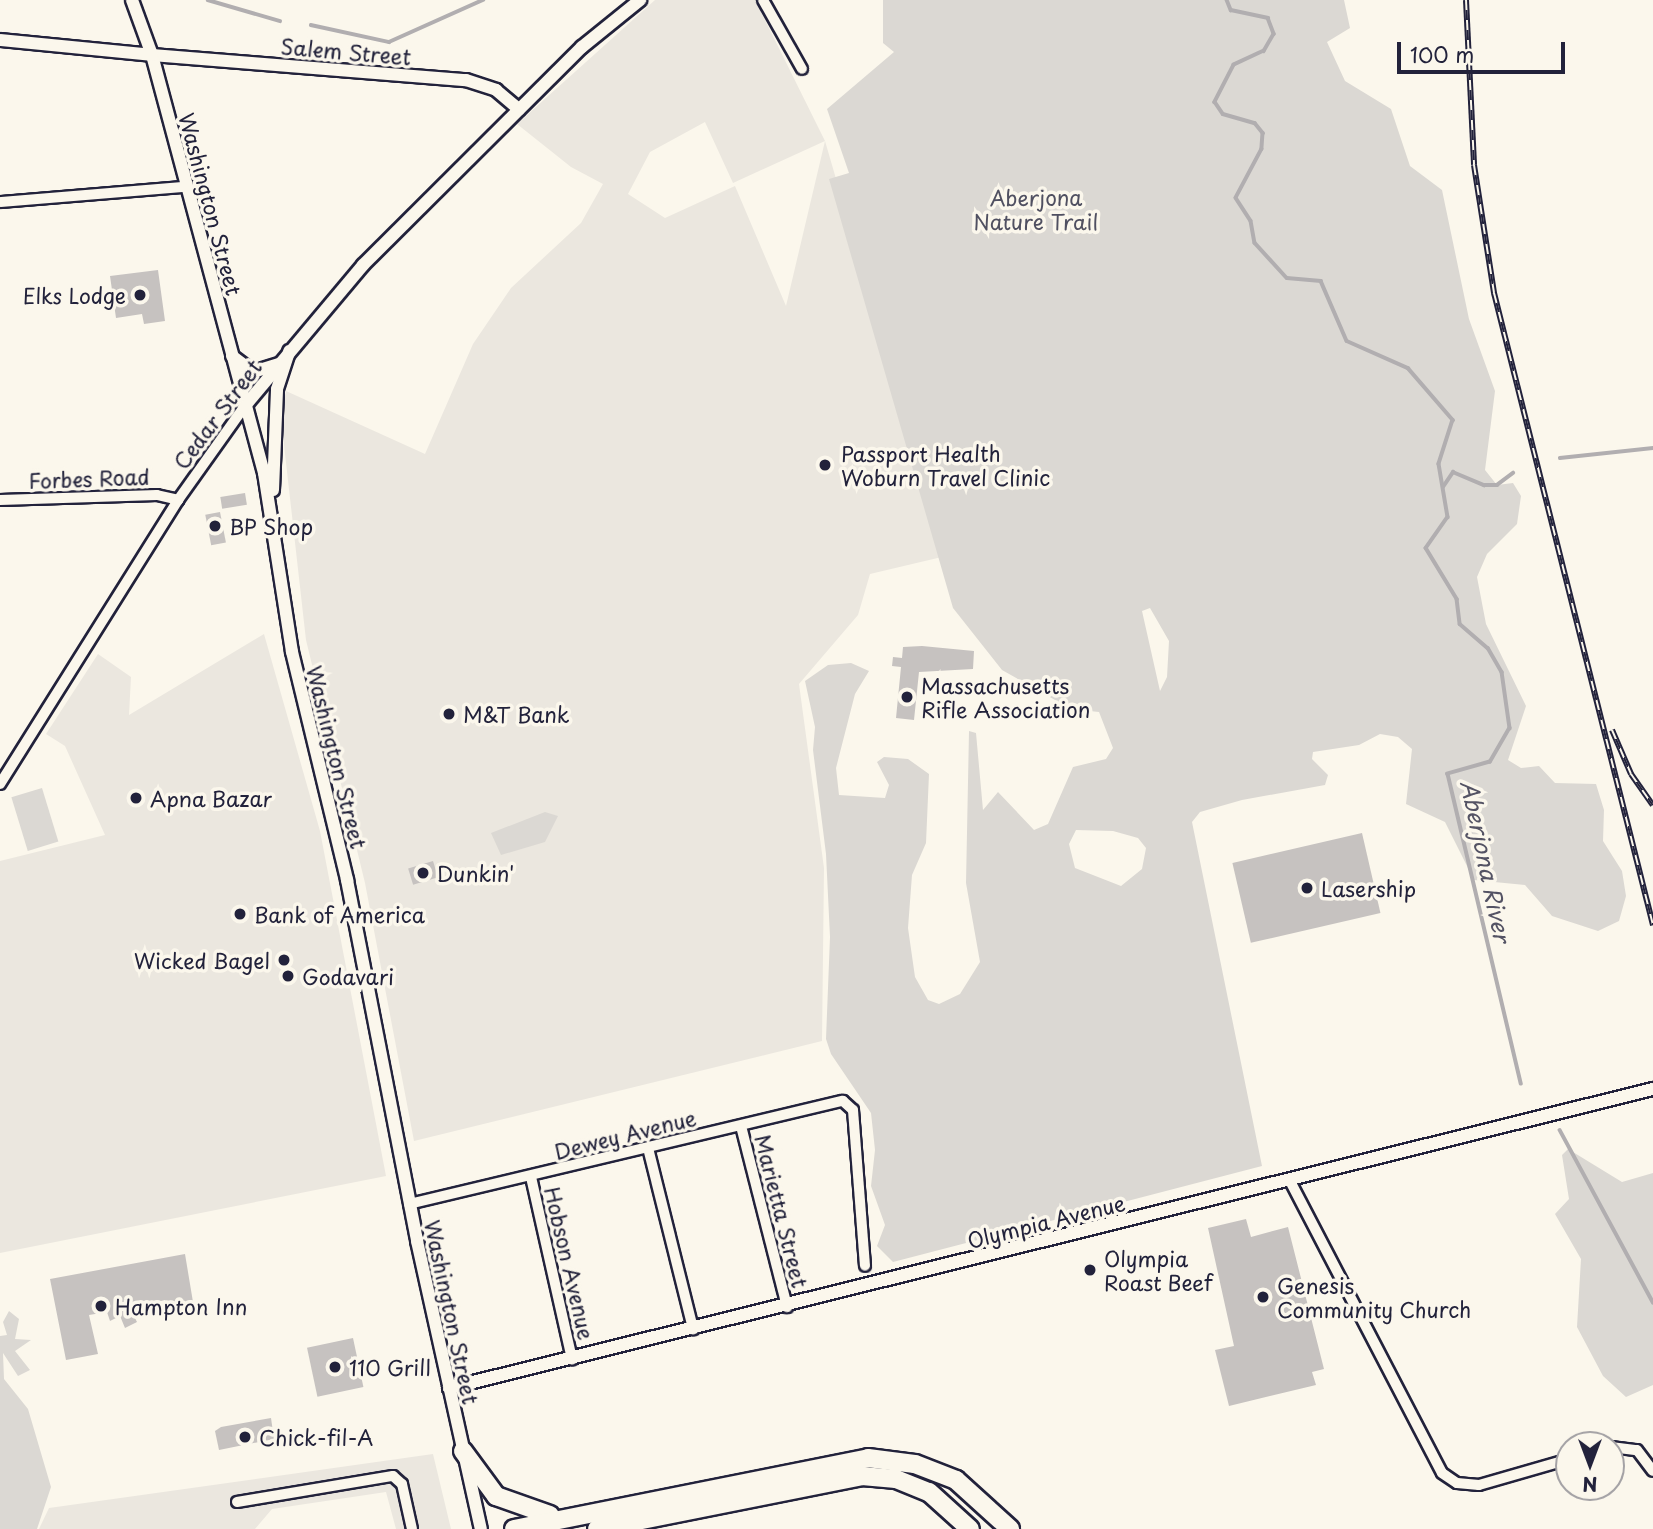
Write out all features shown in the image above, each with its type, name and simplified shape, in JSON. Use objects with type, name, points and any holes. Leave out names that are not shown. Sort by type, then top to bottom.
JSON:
[{"type":"highway","points":[[463,1451],[480,1480],[501,1500],[532,1512],[564,1515]]},
{"type":"highway","points":[[514,1529],[564,1515],[877,1458],[915,1464],[956,1480],[1010,1529]]},
{"type":"highway","points":[[597,1529],[872,1476],[929,1492],[970,1529]]},
{"type":"main road","name":"Washington Street","points":[[132,0],[152,55],[183,187],[232,355],[272,515],[292,652],[345,867],[409,1204],[481,1529]]},
{"type":"main road","points":[[519,109],[640,0]]},
{"type":"main road","name":"Salem Street","points":[[0,40],[466,80],[496,90],[519,109]]},
{"type":"main road","name":"Cedar Street","points":[[244,407],[355,274],[519,109]]},
{"type":"main road","points":[[272,515],[275,404],[289,351]]},
{"type":"main road","points":[[232,355],[256,373],[279,364]]},
{"type":"main road","name":"Olympia Avenue","points":[[449,1388],[786,1307],[1652,1090]]},
{"type":"street","points":[[763,0],[802,69]]},
{"type":"street","points":[[0,202],[183,187]]},
{"type":"street","name":"Cedar Street","points":[[0,784],[178,500],[244,407]]},
{"type":"street","name":"Forbes Road","points":[[0,500],[158,495],[178,500]]},
{"type":"street","name":"Dewey Avenue","points":[[409,1204],[848,1103],[865,1266]]},
{"type":"street","name":"Marietta Street","points":[[741,1126],[786,1307]]},
{"type":"street","points":[[648,1148],[693,1329]]},
{"type":"street","name":"Hobson Avenue","points":[[531,1177],[572,1359]]},
{"type":"street","points":[[1289,1179],[1445,1476],[1479,1485],[1555,1463]]},
{"type":"street","points":[[1625,1449],[1637,1450],[1653,1471]]},
{"type":"street","points":[[237,1502],[393,1476],[402,1485],[412,1529]]},
{"type":"shaded area","points":[[655,0],[755,0],[825,141],[946,556],[870,574],[858,615],[799,684],[824,868],[822,1041],[414,1141],[365,883],[306,640],[283,436],[284,400],[286,391],[425,454],[473,344],[511,288],[581,223],[603,184],[571,167],[517,124]],"holes":[[[705,122],[733,183],[825,141],[786,306],[735,186],[665,218],[628,194],[650,152]]]},
{"type":"shaded area","points":[[264,634],[320,831],[386,1176],[0,1253],[0,861],[105,835],[65,746],[46,734],[98,654],[131,677],[129,715]]},
{"type":"shaded area","points":[[433,1454],[451,1529],[396,1529],[386,1492],[272,1509],[255,1529],[39,1529],[49,1508]]},
{"type":"green space","name":"Aberjona Nature Trail","points":[[883,0],[1344,0],[1350,28],[1327,42],[1345,81],[1391,109],[1410,166],[1442,190],[1469,319],[1495,391],[1485,470],[1497,485],[1513,483],[1521,496],[1517,524],[1487,554],[1477,577],[1486,624],[1526,706],[1508,760],[1521,768],[1539,766],[1555,783],[1596,784],[1604,810],[1603,841],[1622,871],[1626,896],[1619,921],[1598,931],[1552,916],[1525,885],[1474,880],[1445,822],[1406,804],[1412,749],[1398,737],[1380,734],[1359,745],[1313,752],[1312,759],[1328,775],[1325,785],[1242,800],[1200,812],[1192,822],[1262,1166],[893,1262],[877,1246],[885,1225],[871,1186],[875,1150],[871,1113],[831,1054],[826,1039],[830,937],[826,854],[813,750],[815,727],[805,681],[828,665],[851,663],[869,671],[855,694],[836,768],[839,795],[885,798],[889,785],[877,762],[884,757],[908,759],[929,774],[926,843],[912,875],[908,928],[915,977],[928,1000],[939,1004],[960,994],[980,962],[966,883],[969,731],[976,733],[983,810],[998,792],[1034,830],[1048,824],[1073,767],[1106,759],[1113,748],[1099,712],[1071,709],[1002,670],[953,608],[829,179],[849,173],[827,109],[894,52],[883,43]],"holes":[[[1150,608],[1169,641],[1167,677],[1160,691],[1142,611]],[[1076,830],[1113,831],[1138,838],[1146,848],[1142,869],[1121,886],[1075,868],[1069,844]]]},
{"type":"green space","points":[[42,788],[58,842],[28,851],[11,797]]},
{"type":"green space","points":[[545,812],[558,816],[545,842],[501,855],[491,833]]},
{"type":"green space","points":[[1568,1149],[1622,1182],[1653,1173],[1653,1385],[1626,1397],[1603,1376],[1577,1327],[1581,1259],[1555,1214],[1569,1199],[1562,1155]]},
{"type":"green space","points":[[9,1311],[19,1319],[15,1339],[31,1340],[15,1351],[30,1370],[18,1376],[3,1353],[4,1379],[28,1409],[51,1487],[37,1529],[0,1529],[0,1336],[7,1335],[3,1322]]},
{"type":"building","name":"Elks Lodge","points":[[158,270],[165,321],[144,324],[142,314],[116,318],[110,276]]},
{"type":"building","points":[[245,493],[247,505],[222,509],[220,497]]},
{"type":"building","name":"BP Shop","points":[[220,512],[226,542],[211,545],[205,515]]},
{"type":"building","name":"Massachusetts Rifle Association","points":[[903,647],[974,651],[973,669],[919,672],[914,720],[896,718],[901,667],[892,666],[893,657],[902,658]]},
{"type":"building","name":"Lasership","points":[[1362,833],[1380,913],[1251,943],[1232,863]]},
{"type":"building","name":"Dunkin'","points":[[433,861],[438,877],[413,885],[408,869]]},
{"type":"building","name":"Genesis Community Church","points":[[1246,1219],[1251,1237],[1288,1227],[1324,1369],[1312,1372],[1316,1385],[1229,1406],[1215,1350],[1234,1346],[1208,1228]]},
{"type":"building","name":"Hampton Inn","points":[[185,1254],[194,1308],[168,1315],[165,1300],[153,1303],[132,1312],[137,1322],[125,1328],[120,1316],[110,1321],[107,1312],[89,1315],[98,1354],[66,1360],[50,1279]]},
{"type":"building","name":"110 Grill","points":[[353,1338],[363,1387],[317,1397],[307,1348]]},
{"type":"building","name":"Chick-fil-A","points":[[271,1418],[274,1439],[219,1450],[215,1431],[221,1427]]},
{"type":"waterway","points":[[208,0],[280,21]]},
{"type":"waterway","points":[[311,25],[389,42],[483,0]]},
{"type":"waterway","name":"Aberjona River","points":[[1227,0],[1231,10],[1268,18],[1274,34],[1264,51],[1234,65],[1215,102],[1223,114],[1255,123],[1263,133],[1262,149],[1236,198],[1251,221],[1255,243],[1287,278],[1321,281],[1347,341],[1408,368],[1453,420],[1439,464],[1448,517],[1426,548],[1457,599],[1460,624],[1488,648],[1502,672],[1510,728],[1490,762],[1448,774],[1521,1083]]},
{"type":"waterway","points":[[1560,458],[1653,448]]},
{"type":"waterway","points":[[1443,487],[1453,472],[1484,485],[1497,485],[1513,473]]},
{"type":"waterway","name":"Aberjona River","points":[[1560,1130],[1653,1302]]},
{"type":"railway","points":[[1466,0],[1474,165],[1494,293],[1653,925]]},
{"type":"railway","points":[[1612,730],[1631,774],[1653,805]]},
{"type":"place","name":"Elks Lodge","points":[[140,295]]},
{"type":"place","name":"Passport Health Woburn Travel Clinic","points":[[825,465]]},
{"type":"place","name":"BP Shop","points":[[215,526]]},
{"type":"place","name":"Massachusetts Rifle Association","points":[[907,697]]},
{"type":"place","name":"M&T Bank","points":[[449,714]]},
{"type":"place","name":"Apna Bazar","points":[[136,798]]},
{"type":"place","name":"Dunkin'","points":[[423,873]]},
{"type":"place","name":"Lasership","points":[[1307,888]]},
{"type":"place","name":"Bank of America","points":[[240,914]]},
{"type":"place","name":"Wicked Bagel","points":[[284,960]]},
{"type":"place","name":"Godavari","points":[[288,976]]},
{"type":"place","name":"Olympia Roast Beef","points":[[1090,1270]]},
{"type":"place","name":"Genesis Community Church","points":[[1263,1297]]},
{"type":"place","name":"Hampton Inn","points":[[101,1306]]},
{"type":"place","name":"110 Grill","points":[[335,1367]]},
{"type":"place","name":"Chick-fil-A","points":[[245,1437]]}]
